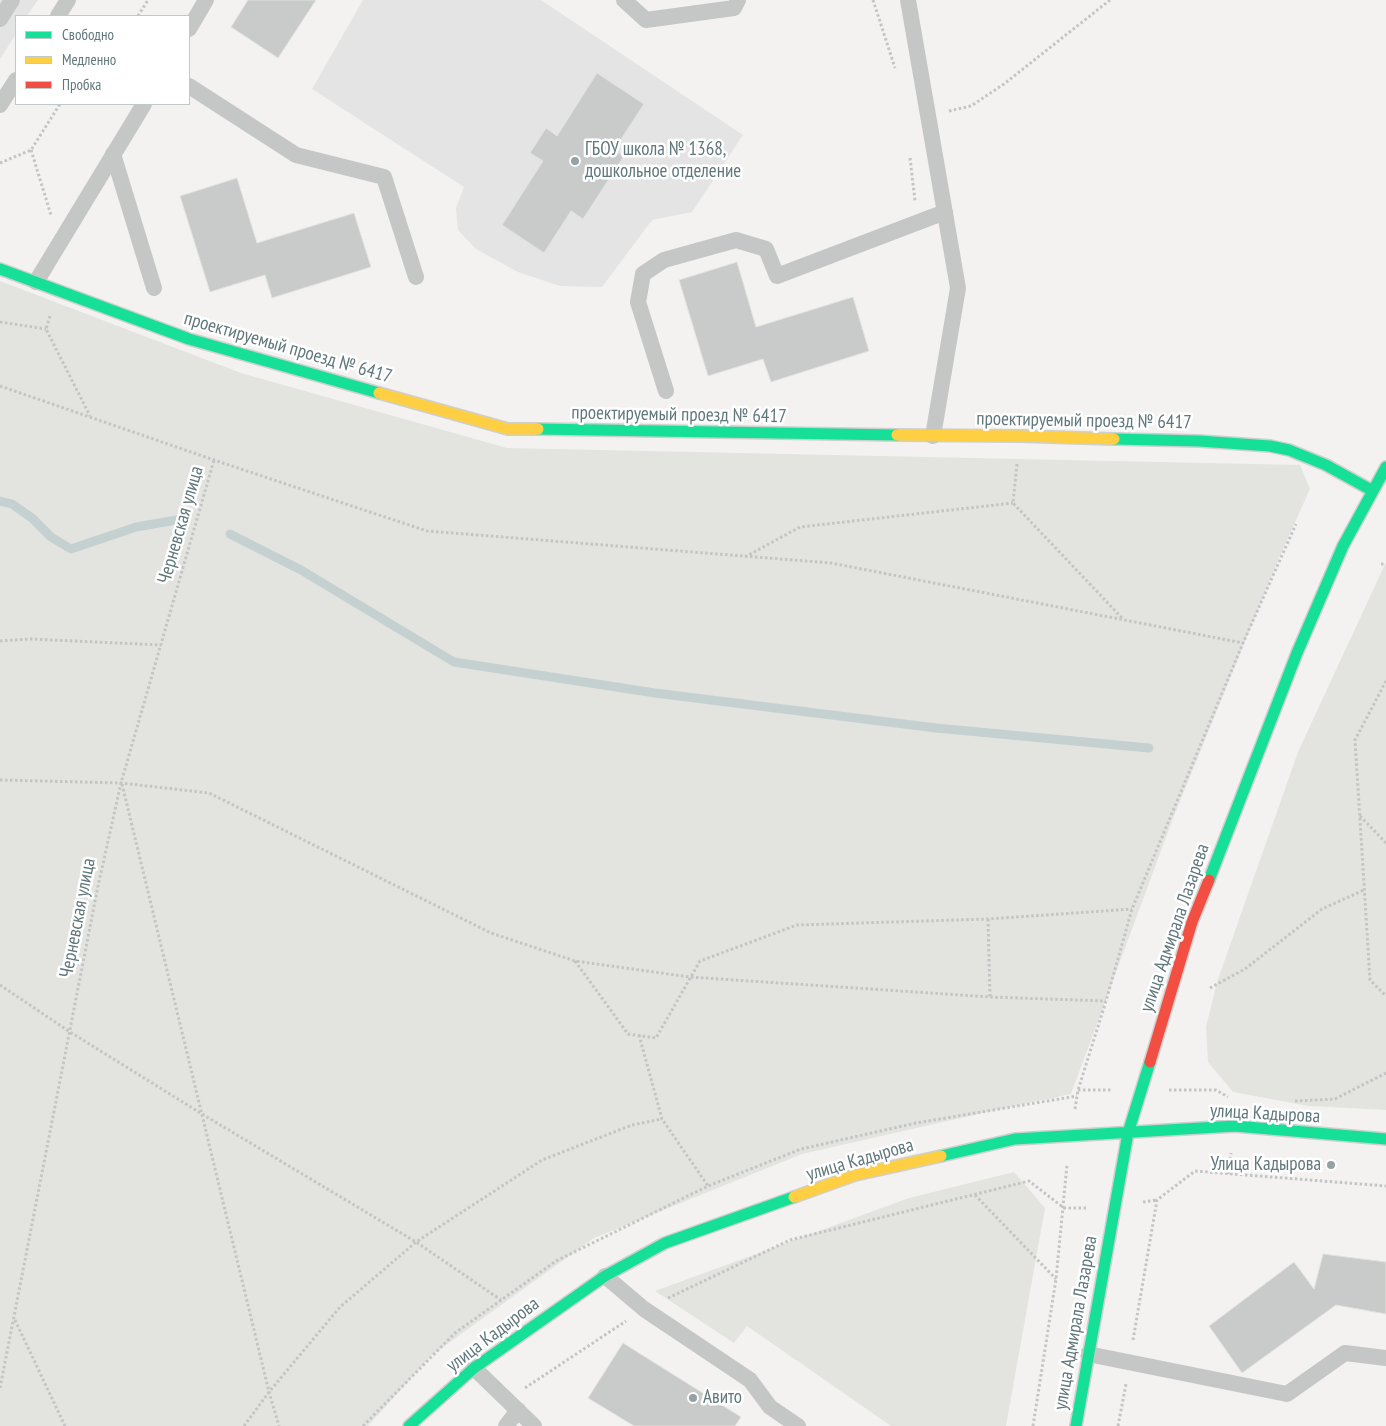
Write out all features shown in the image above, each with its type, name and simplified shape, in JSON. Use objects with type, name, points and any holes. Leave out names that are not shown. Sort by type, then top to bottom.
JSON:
[{"type":"street","name":"проектируемый проезд № 6417","points":[[0,269],[189,339],[508,429],[1020,436],[1199,441],[1270,446],[1308,457],[1373,491]]},
{"type":"street","name":"улица Адмирала Лазарева","points":[[1076,1426],[1128,1133],[1196,910],[1297,653],[1343,546],[1386,467]]},
{"type":"street","name":"улица Кадырова","points":[[408,1426],[474,1368],[604,1276],[665,1243],[855,1175],[1014,1139],[1235,1126],[1386,1139]]},
{"type":"lane","points":[[0,19],[12,0]]},
{"type":"lane","points":[[59,15],[68,0]]},
{"type":"lane","points":[[190,27],[206,0]]},
{"type":"lane","points":[[624,0],[646,20],[734,8],[738,0]]},
{"type":"lane","points":[[908,0],[958,288],[933,436]]},
{"type":"lane","points":[[0,105],[15,82]]},
{"type":"lane","points":[[190,87],[296,155],[384,178],[416,276]]},
{"type":"lane","points":[[36,282],[143,105]]},
{"type":"lane","points":[[114,154],[154,288]]},
{"type":"lane","points":[[666,390],[638,302],[643,274],[664,260],[736,240],[766,249],[777,276],[945,212]]},
{"type":"lane","points":[[604,1276],[644,1309],[750,1380],[770,1407],[798,1426]]},
{"type":"lane","points":[[1088,1354],[1287,1394],[1345,1353],[1386,1358]]},
{"type":"lane","points":[[474,1368],[534,1426]]},
{"type":"lane","points":[[506,1426],[513,1405]]},
{"type":"path","points":[[139,15],[148,0]]},
{"type":"path","points":[[873,0],[896,72]]},
{"type":"path","points":[[928,116],[971,106],[1004,84],[1110,0]]},
{"type":"path","points":[[0,162],[31,150],[59,105]]},
{"type":"path","points":[[31,150],[60,242]]},
{"type":"path","points":[[910,156],[917,223]]},
{"type":"path","points":[[59,291],[46,329],[90,417]]},
{"type":"path","points":[[0,322],[46,329]]},
{"type":"path","points":[[0,386],[428,531],[831,563],[1244,643]]},
{"type":"path","points":[[1020,436],[1013,503],[1125,620]]},
{"type":"path","name":"Черневская улица","points":[[0,1388],[98,886],[121,783],[214,460]]},
{"type":"path","points":[[745,556],[800,527],[1013,503]]},
{"type":"path","points":[[1033,1426],[1056,1279],[1070,1136],[1078,1090],[1132,910],[1296,524]]},
{"type":"path","points":[[1381,564],[1386,564]]},
{"type":"path","points":[[0,640],[161,645]]},
{"type":"path","points":[[1386,681],[1355,740],[1370,980],[1386,996]]},
{"type":"path","points":[[0,780],[121,783],[209,793],[491,933],[575,961],[690,977],[990,997],[1106,1001]]},
{"type":"path","points":[[121,783],[279,1426]]},
{"type":"path","points":[[1360,815],[1386,843]]},
{"type":"path","points":[[1210,988],[1244,969],[1322,909],[1364,890]]},
{"type":"path","points":[[575,961],[628,1034],[656,1038],[700,961],[797,925],[988,920],[1132,910]]},
{"type":"path","points":[[988,920],[990,997]]},
{"type":"path","points":[[0,985],[70,1032],[202,1114],[416,1242],[501,1300]]},
{"type":"path","points":[[639,1035],[662,1119],[708,1186]]},
{"type":"path","points":[[1288,1101],[1335,1099],[1386,1073]]},
{"type":"path","points":[[244,1426],[340,1307],[416,1242],[542,1160],[632,1125],[662,1119]]},
{"type":"path","points":[[513,1405],[644,1309],[790,1240],[1029,1181],[1064,1208],[1114,1208],[1157,1200],[1195,1171],[1386,1186]]},
{"type":"path","points":[[975,1194],[1056,1279]]},
{"type":"path","points":[[1118,1426],[1157,1200]]},
{"type":"path","points":[[14,1319],[65,1426]]},
{"type":"shaded area","points":[[0,0],[38,0],[28,15],[15,15],[15,36],[0,59]]},
{"type":"shaded area","name":"ГБОУ школа № 1368, дошкольное отделение","points":[[363,0],[541,0],[743,135],[692,212],[652,220],[602,287],[560,286],[518,272],[476,249],[458,230],[456,208],[464,187],[312,89]]},
{"type":"shaded area","points":[[0,281],[241,373],[507,448],[1300,465],[1310,489],[1279,558],[1172,821],[1071,1094],[802,1154],[594,1238],[432,1355],[368,1426],[0,1426]]},
{"type":"shaded area","points":[[1386,562],[1386,1110],[1309,1106],[1233,1092],[1208,1062],[1206,1027],[1217,982],[1298,752]]},
{"type":"shaded area","points":[[1014,1172],[1045,1208],[1006,1426],[891,1426],[747,1326],[734,1343],[655,1291],[909,1198]]},
{"type":"building","points":[[248,0],[316,0],[278,58],[231,27]]},
{"type":"building","points":[[597,73],[644,104],[614,150],[624,156],[583,219],[571,211],[544,253],[502,225],[543,161],[530,153],[546,128],[557,136]]},
{"type":"building","points":[[237,178],[257,243],[354,213],[371,267],[272,298],[265,275],[210,292],[180,196]]},
{"type":"building","points":[[737,262],[756,327],[853,297],[869,351],[771,382],[763,359],[708,376],[679,280]]},
{"type":"building","points":[[1323,1254],[1386,1262],[1386,1314],[1336,1305],[1242,1373],[1209,1326],[1294,1262],[1314,1289]]},
{"type":"building","points":[[623,1343],[741,1417],[735,1426],[634,1426],[588,1398]]},
{"type":"waterway","points":[[0,501],[12,504],[32,518],[51,537],[71,549],[136,527],[182,519]]},
{"type":"waterway","points":[[230,534],[301,570],[454,662],[655,693],[936,728],[1149,748]]},
{"type":"traffic: fast","points":[[0,269],[189,339],[379,393]]},
{"type":"traffic: fast","points":[[538,429],[897,435]]},
{"type":"traffic: fast","points":[[1114,439],[1199,441],[1270,446],[1289,450],[1326,465],[1373,491]]},
{"type":"traffic: fast","points":[[1209,880],[1297,653],[1343,546],[1386,467]]},
{"type":"traffic: fast","points":[[1076,1426],[1128,1133],[1150,1062]]},
{"type":"traffic: fast","points":[[941,1156],[1015,1139],[1235,1126],[1386,1139]]},
{"type":"traffic: fast","points":[[409,1426],[474,1368],[605,1276],[665,1243],[794,1197]]},
{"type":"traffic: slow","points":[[379,393],[508,429],[538,429]]},
{"type":"traffic: slow","points":[[897,435],[1114,439]]},
{"type":"traffic: slow","points":[[794,1197],[855,1175],[941,1156]]},
{"type":"traffic: jam","points":[[1150,1062],[1192,922],[1209,880]]},
{"type":"place","name":"ГБОУ школа № 1368, дошкольное отделение","points":[[575,161]]},
{"type":"place","name":"Улица Кадырова","points":[[1331,1165]]},
{"type":"place","name":"Авито","points":[[693,1398]]}]
